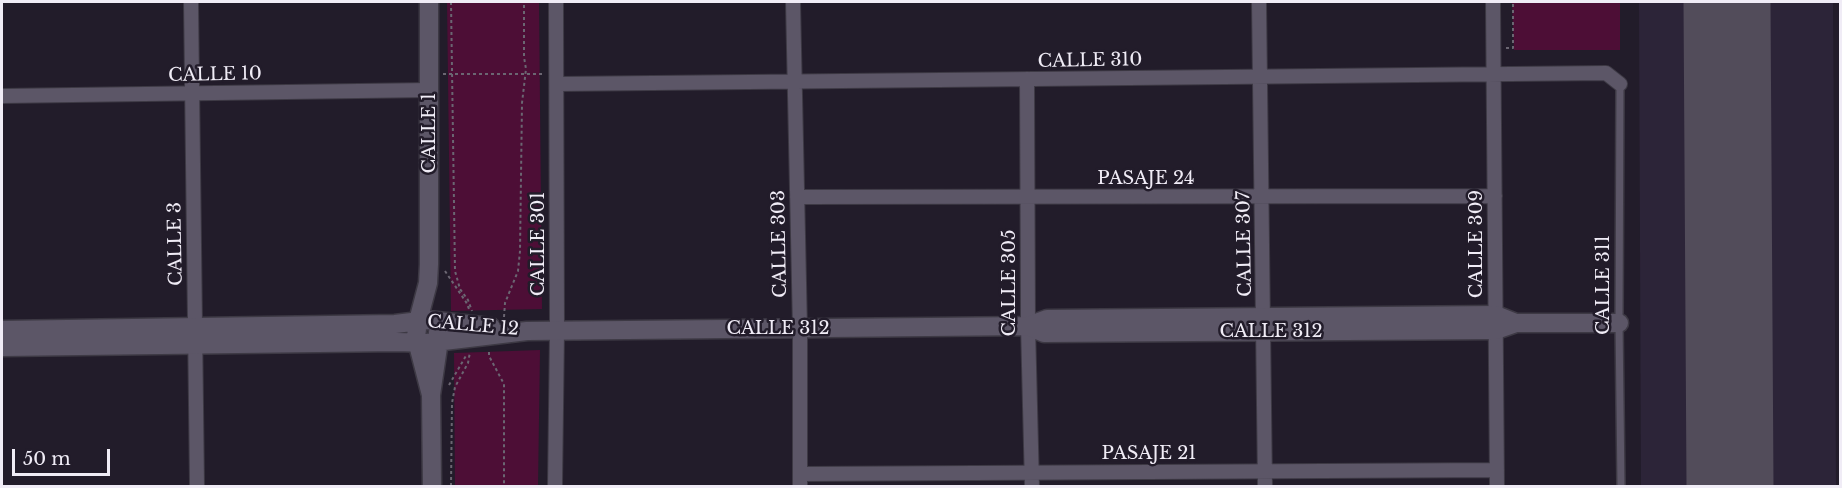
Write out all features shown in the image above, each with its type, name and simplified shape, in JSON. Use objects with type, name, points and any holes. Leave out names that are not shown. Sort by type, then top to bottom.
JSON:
[{"type":"street","name":"CALLE 3","points":[[191,2],[197,486]]},
{"type":"street","name":"CALLE 1","points":[[429,2],[439,393],[432,486]]},
{"type":"street","name":"CALLE 301","points":[[555,2],[557,79],[555,486]]},
{"type":"street","name":"CALLE 303","points":[[793,2],[800,329],[800,480]]},
{"type":"street","name":"CALLE 307","points":[[1259,2],[1265,486]]},
{"type":"street","name":"CALLE 309","points":[[1493,2],[1497,486]]},
{"type":"street","name":"CALLE 310","points":[[557,79],[1027,80],[1606,73],[1620,84]]},
{"type":"street","name":"CALLE 305","points":[[1027,80],[1028,326],[1032,480]]},
{"type":"street","name":"CALLE 10","points":[[2,96],[192,93],[430,82]]},
{"type":"street","name":"PASAJE 24","points":[[797,197],[1495,196]]},
{"type":"street","name":"CALLE 1","points":[[436,265],[428,283],[416,337],[439,393]]},
{"type":"street","name":"CALLE 312","points":[[527,331],[1028,326],[1047,319],[1264,324],[1619,323]]},
{"type":"street","name":"CALLE 12","points":[[2,347],[418,321],[436,321],[470,331],[527,331]]},
{"type":"street","name":"CALLE 12","points":[[2,330],[417,343],[438,342],[470,331]]},
{"type":"street","name":"PASAJE 21","points":[[800,480],[1032,480],[1265,472],[1497,471]]},
{"type":"lane","name":"CALLE 311","points":[[1620,84],[1621,486]]},
{"type":"path","points":[[451,2],[455,271],[460,289],[472,308],[468,363],[455,387],[452,403],[452,486]]},
{"type":"path","points":[[504,486],[504,384],[489,356],[489,348],[498,331],[505,303],[518,271],[523,145],[522,103],[525,74],[524,2]]},
{"type":"path","points":[[1494,48],[1513,48],[1513,2]]},
{"type":"path","points":[[430,82],[452,74],[525,74],[557,79]]},
{"type":"path","points":[[436,265],[468,306],[470,331],[467,355],[439,393]]},
{"type":"shaded area","points":[[447,2],[539,2],[542,309],[451,311]]},
{"type":"shaded area","points":[[1512,2],[1620,2],[1620,50],[1514,50]]},
{"type":"shaded area","points":[[1639,2],[1833,2],[1836,486],[1641,486]]},
{"type":"shaded area","points":[[540,350],[538,486],[455,486],[454,353]]},
{"type":"runway","points":[[1727,2],[1730,486]]}]
